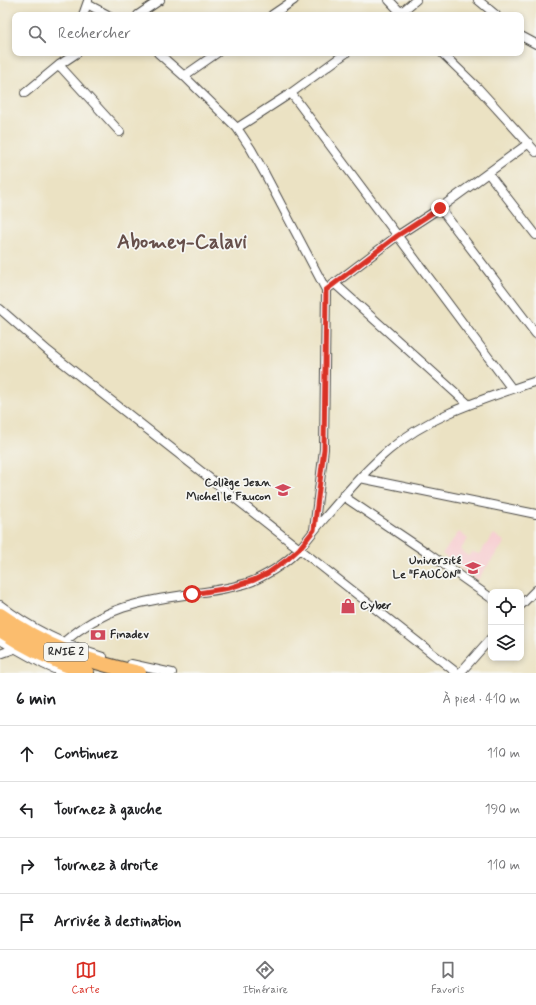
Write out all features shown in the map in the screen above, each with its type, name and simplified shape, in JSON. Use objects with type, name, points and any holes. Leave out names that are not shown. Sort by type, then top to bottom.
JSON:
[{"type":"highway","name":"RNIE 2","points":[[0,615],[19,628],[56,648],[89,661],[139,673]]},
{"type":"highway","name":"RNIE 2","points":[[0,630],[38,653],[87,673]]},
{"type":"street","points":[[142,12],[160,0]]},
{"type":"street","points":[[276,12],[294,0]]},
{"type":"street","points":[[389,0],[399,12]]},
{"type":"street","points":[[403,12],[416,0]]},
{"type":"street","points":[[478,0],[492,12]]},
{"type":"street","points":[[84,12],[88,2],[103,12]]},
{"type":"street","points":[[524,38],[536,44]]},
{"type":"street","points":[[25,93],[69,56]]},
{"type":"street","points":[[161,56],[237,128],[265,174],[326,290],[324,449],[314,530]]},
{"type":"street","points":[[184,76],[213,56]]},
{"type":"street","points":[[237,128],[291,93],[342,56]]},
{"type":"street","points":[[445,56],[478,88],[536,152]]},
{"type":"street","points":[[59,65],[120,132]]},
{"type":"street","points":[[291,93],[512,389]]},
{"type":"street","points":[[326,290],[397,236],[440,208],[528,143]]},
{"type":"street","points":[[488,173],[536,235]]},
{"type":"street","points":[[440,208],[536,334]]},
{"type":"street","points":[[334,283],[468,404]]},
{"type":"street","points":[[2,315],[459,673],[488,641]]},
{"type":"street","points":[[64,642],[84,626],[104,614],[118,608],[148,600],[229,588],[254,580],[279,566],[299,549],[360,478],[388,450],[409,434],[468,404],[536,381]]},
{"type":"street","points":[[360,478],[536,514]]},
{"type":"street","points":[[343,496],[488,596]]},
{"type":"street","points":[[524,602],[536,590]]},
{"type":"street","points":[[0,605],[26,622],[64,642],[100,656],[172,673]]},
{"type":"street","points":[[0,640],[14,649],[63,673]]},
{"type":"street","points":[[0,654],[14,649]]},
{"type":"shaded area","name":"Université Le \"FAUCON\"","points":[[459,532],[468,539],[460,550],[468,556],[473,552],[479,554],[494,534],[505,542],[477,580],[442,554]]},
{"type":"place","name":"Collège Jean Michel le Faucon","points":[[283,490]]},
{"type":"place","name":"Université Le \"FAUCON\"","points":[[473,568]]},
{"type":"place","name":"Cyber","points":[[348,606]]},
{"type":"place","name":"Finadev","points":[[98,635]]},
{"type":"district","name":"Abomey-Calavi","points":[[182,242]]},
{"type":"route","points":[[192,594],[242,585],[268,573],[299,549],[314,530],[324,449],[326,290],[397,236],[440,208]]}]
